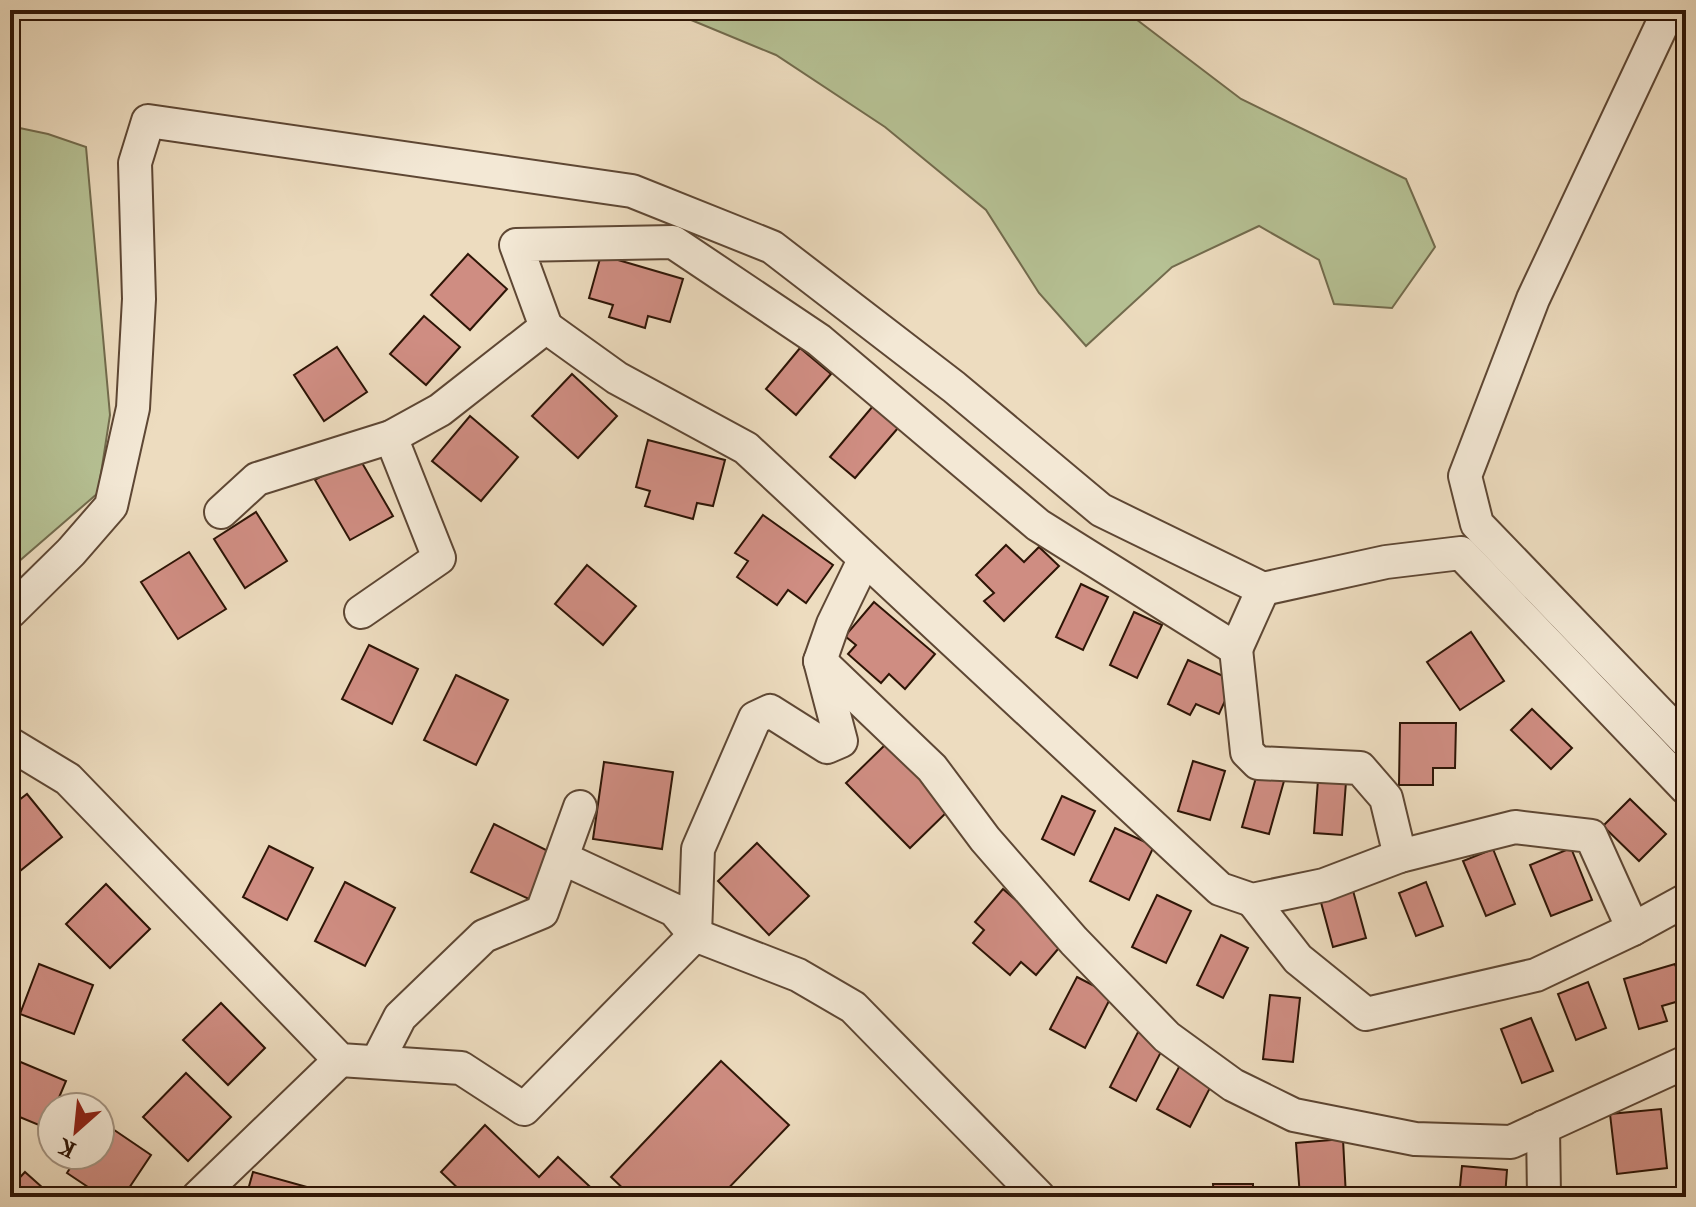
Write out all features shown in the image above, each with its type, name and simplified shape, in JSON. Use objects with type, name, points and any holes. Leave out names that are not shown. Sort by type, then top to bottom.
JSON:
[{"type":"street","points":[[1669,10],[1533,299],[1465,476],[1477,524],[1686,741]]},
{"type":"street","points":[[10,612],[71,552],[111,506],[133,408],[139,299],[135,163],[148,121],[632,191],[772,247],[954,387],[1101,510],[1263,589],[1386,562],[1461,553],[1686,788]]},
{"type":"street","points":[[1236,649],[1038,525],[819,340],[673,242],[516,245],[546,327],[617,378],[746,448],[1220,889],[1252,900],[1324,885],[1400,856],[1515,827],[1591,836],[1633,929]]},
{"type":"street","points":[[221,512],[257,479],[391,437],[440,410],[546,327]]},
{"type":"street","points":[[361,612],[439,558],[391,437]]},
{"type":"street","points":[[10,744],[68,779],[340,1060],[461,1068],[524,1109],[695,935],[698,849],[755,718],[770,711],[827,747],[841,741],[820,661],[833,624],[864,560]]},
{"type":"street","points":[[1263,589],[1236,649],[1247,752],[1258,763],[1360,768],[1386,798],[1400,856]]},
{"type":"street","points":[[820,661],[932,768],[985,839],[1167,1037],[1233,1085],[1294,1115],[1415,1139],[1511,1142],[1686,1062]]},
{"type":"street","points":[[377,1062],[400,1017],[484,936],[542,912],[580,807]]},
{"type":"street","points":[[562,858],[674,910],[695,935],[798,975],[853,1007],[1039,1197]]},
{"type":"street","points":[[1252,900],[1298,959],[1366,1014],[1536,975],[1686,900]]},
{"type":"street","points":[[198,1197],[340,1060]]},
{"type":"street","points":[[1543,1127],[1544,1197]]},
{"type":"green space","points":[[667,10],[1124,10],[1241,99],[1406,179],[1435,247],[1392,308],[1334,304],[1319,260],[1259,226],[1172,267],[1086,346],[1039,293],[986,210],[885,127],[776,55]]},
{"type":"green space","points":[[10,126],[48,134],[86,147],[110,415],[98,493],[10,569]]},
{"type":"building","points":[[468,254],[507,289],[470,330],[431,295]]},
{"type":"building","points":[[601,255],[683,279],[670,322],[648,316],[645,328],[609,317],[613,305],[589,298]]},
{"type":"building","points":[[424,316],[460,347],[426,385],[390,354]]},
{"type":"building","points":[[337,347],[367,392],[324,421],[294,375]]},
{"type":"building","points":[[800,348],[831,374],[796,415],[766,389]]},
{"type":"building","points":[[572,374],[617,416],[578,458],[532,416]]},
{"type":"building","points":[[873,406],[898,428],[855,478],[830,457]]},
{"type":"building","points":[[470,416],[518,457],[481,501],[432,461]]},
{"type":"building","points":[[648,440],[725,460],[713,506],[697,503],[693,519],[645,506],[650,491],[636,487]]},
{"type":"building","points":[[358,456],[393,516],[350,540],[315,480]]},
{"type":"building","points":[[256,512],[287,561],[245,588],[214,539]]},
{"type":"building","points":[[763,515],[833,565],[806,603],[788,590],[777,605],[737,577],[748,561],[735,553]]},
{"type":"building","points":[[1006,545],[1024,562],[1039,547],[1059,566],[1004,621],[984,601],[994,593],[976,575]]},
{"type":"building","points":[[189,552],[226,609],[178,639],[141,582]]},
{"type":"building","points":[[587,565],[636,606],[603,645],[555,604]]},
{"type":"building","points":[[1081,584],[1108,597],[1083,650],[1056,637]]},
{"type":"building","points":[[874,602],[935,654],[905,689],[889,674],[881,683],[848,654],[856,645],[845,636]]},
{"type":"building","points":[[1134,612],[1162,625],[1137,678],[1110,665]]},
{"type":"building","points":[[1471,632],[1504,681],[1460,710],[1427,662]]},
{"type":"building","points":[[369,645],[418,669],[392,724],[342,699]]},
{"type":"building","points":[[1188,660],[1234,681],[1219,714],[1196,704],[1190,715],[1168,704]]},
{"type":"building","points":[[456,675],[508,700],[476,765],[424,740]]},
{"type":"building","points":[[1532,709],[1572,748],[1551,769],[1511,730]]},
{"type":"building","points":[[1400,723],[1456,723],[1455,768],[1433,768],[1433,785],[1399,785]]},
{"type":"building","points":[[887,743],[951,808],[910,848],[846,783]]},
{"type":"building","points":[[1193,761],[1225,771],[1210,820],[1178,811]]},
{"type":"building","points":[[604,762],[673,772],[662,849],[593,839]]},
{"type":"building","points":[[1257,774],[1284,781],[1269,834],[1242,827]]},
{"type":"building","points":[[1318,780],[1346,782],[1342,835],[1314,833]]},
{"type":"building","points":[[27,794],[62,837],[15,875],[10,869],[10,807]]},
{"type":"building","points":[[1062,796],[1095,811],[1074,855],[1042,839]]},
{"type":"building","points":[[1630,799],[1666,834],[1639,861],[1603,826]]},
{"type":"building","points":[[494,824],[554,854],[531,900],[471,872]]},
{"type":"building","points":[[1115,828],[1154,846],[1129,900],[1090,881]]},
{"type":"building","points":[[757,843],[809,896],[769,935],[718,881]]},
{"type":"building","points":[[269,846],[313,868],[287,920],[243,897]]},
{"type":"building","points":[[1571,848],[1592,900],[1551,916],[1530,865]]},
{"type":"building","points":[[1493,849],[1515,904],[1486,916],[1463,861]]},
{"type":"building","points":[[345,882],[395,908],[365,966],[315,941]]},
{"type":"building","points":[[1426,882],[1443,926],[1416,936],[1399,893]]},
{"type":"building","points":[[106,884],[150,929],[110,968],[66,924]]},
{"type":"building","points":[[1352,887],[1366,938],[1333,947],[1319,895]]},
{"type":"building","points":[[1003,889],[1064,942],[1036,975],[1021,962],[1010,975],[973,943],[984,930],[975,922]]},
{"type":"building","points":[[1157,895],[1191,911],[1166,963],[1132,947]]},
{"type":"building","points":[[1221,935],[1248,948],[1223,998],[1197,985]]},
{"type":"building","points":[[39,964],[93,985],[74,1034],[20,1014]]},
{"type":"building","points":[[1675,964],[1686,999],[1662,1006],[1667,1021],[1639,1029],[1624,979]]},
{"type":"building","points":[[1077,977],[1112,995],[1085,1048],[1050,1029]]},
{"type":"building","points":[[1588,982],[1606,1028],[1576,1040],[1558,994]]},
{"type":"building","points":[[1270,995],[1300,998],[1293,1062],[1263,1059]]},
{"type":"building","points":[[221,1003],[265,1048],[228,1085],[183,1040]]},
{"type":"building","points":[[1531,1018],[1553,1071],[1522,1083],[1501,1029]]},
{"type":"building","points":[[1138,1032],[1164,1046],[1136,1101],[1110,1087]]},
{"type":"building","points":[[11,1058],[66,1081],[62,1091],[36,1091],[36,1124],[10,1113]]},
{"type":"building","points":[[721,1061],[789,1125],[720,1197],[632,1197],[611,1177]]},
{"type":"building","points":[[1180,1065],[1213,1082],[1190,1127],[1157,1109]]},
{"type":"building","points":[[186,1073],[231,1117],[188,1161],[143,1117]]},
{"type":"building","points":[[1661,1109],[1667,1168],[1617,1174],[1610,1114]]},
{"type":"building","points":[[485,1125],[539,1177],[558,1157],[601,1197],[467,1197],[441,1172]]},
{"type":"building","points":[[116,1131],[151,1155],[123,1197],[103,1197],[67,1173],[116,1171]]},
{"type":"building","points":[[1343,1139],[1346,1197],[1300,1197],[1296,1143]]},
{"type":"building","points":[[1462,1166],[1507,1170],[1505,1197],[1459,1197]]},
{"type":"building","points":[[25,1172],[53,1197],[10,1197],[10,1188]]},
{"type":"building","points":[[253,1172],[314,1189],[312,1197],[246,1197]]},
{"type":"building","points":[[1213,1184],[1253,1184],[1253,1197],[1214,1197]]}]
